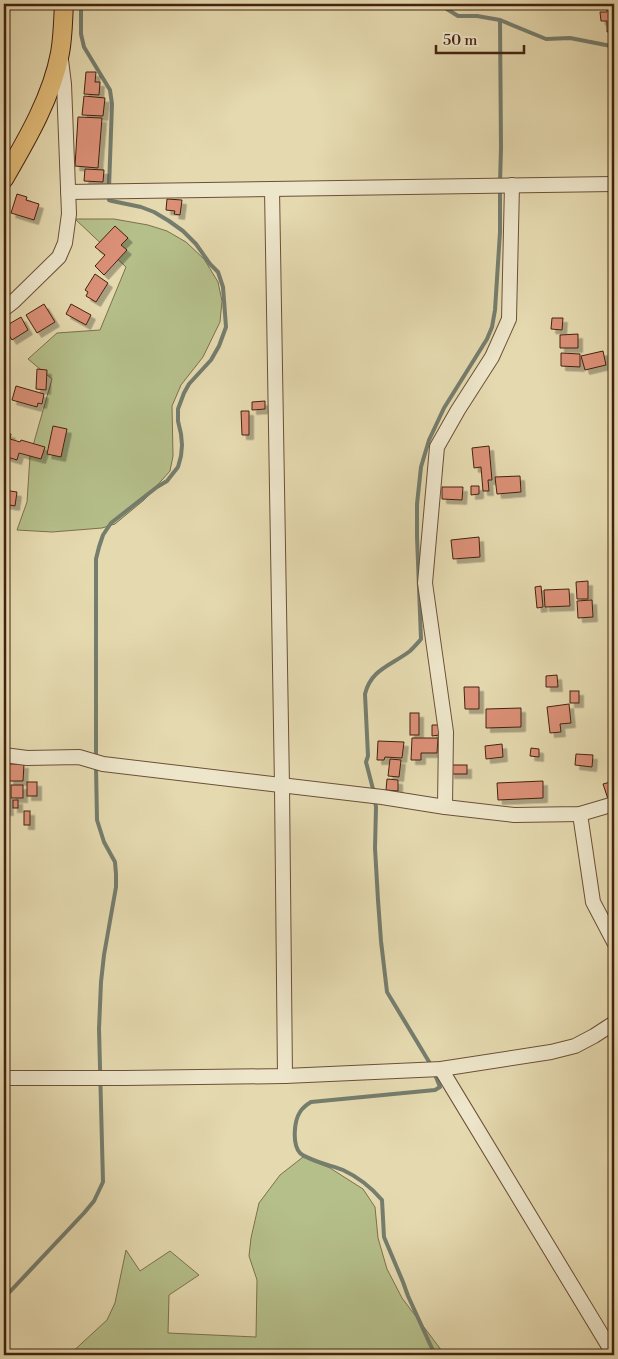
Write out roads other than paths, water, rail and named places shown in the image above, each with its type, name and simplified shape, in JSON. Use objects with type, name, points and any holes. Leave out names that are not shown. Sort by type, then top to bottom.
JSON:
[{"type":"main road","points":[[4,179],[44,102],[52,80],[60,54],[64,4]]},
{"type":"street","points":[[4,309],[59,257],[65,243],[68,192],[64,84],[60,54]]},
{"type":"street","points":[[68,192],[614,184]]},
{"type":"street","points":[[445,807],[446,732],[425,583],[437,447],[492,357],[509,319],[512,185]]},
{"type":"street","points":[[272,189],[285,1076]]},
{"type":"street","points":[[4,755],[27,758],[79,758],[103,764],[382,797],[514,815],[580,814],[614,804]]},
{"type":"street","points":[[580,814],[593,902],[614,942]]},
{"type":"street","points":[[4,1078],[285,1076],[441,1069],[551,1052],[575,1046],[614,1023]]},
{"type":"street","points":[[441,1069],[614,1355]]},
{"type":"waterway","points":[[81,4],[81,34],[84,47],[110,90],[112,104],[109,188]]},
{"type":"waterway","points":[[439,4],[458,16],[477,16],[500,20],[546,39],[570,38],[614,48]]},
{"type":"waterway","points":[[500,20],[500,183]]},
{"type":"waterway","points":[[431,1065],[387,992],[378,900],[375,848],[376,807],[366,762],[368,756],[365,694],[377,673],[410,651],[421,639],[417,537],[417,504],[421,467],[429,440],[444,408],[487,339],[492,327],[495,310],[500,232],[500,190]]},
{"type":"waterway","points":[[96,755],[96,559],[99,547],[103,535],[111,523],[167,481],[178,467],[182,445],[178,409],[189,384],[211,360],[226,327],[223,287],[218,272],[196,244],[183,231],[154,212],[109,200],[109,195]]},
{"type":"waterway","points":[[4,1298],[84,1213],[94,1201],[103,1182],[99,1029],[101,982],[116,887],[116,874],[115,862],[104,842],[97,820],[96,767]]},
{"type":"waterway","points":[[434,1072],[440,1087],[435,1090],[311,1102],[305,1106],[298,1116],[295,1138],[297,1149],[303,1156],[343,1170],[354,1176],[382,1200],[384,1237],[435,1355]]}]
